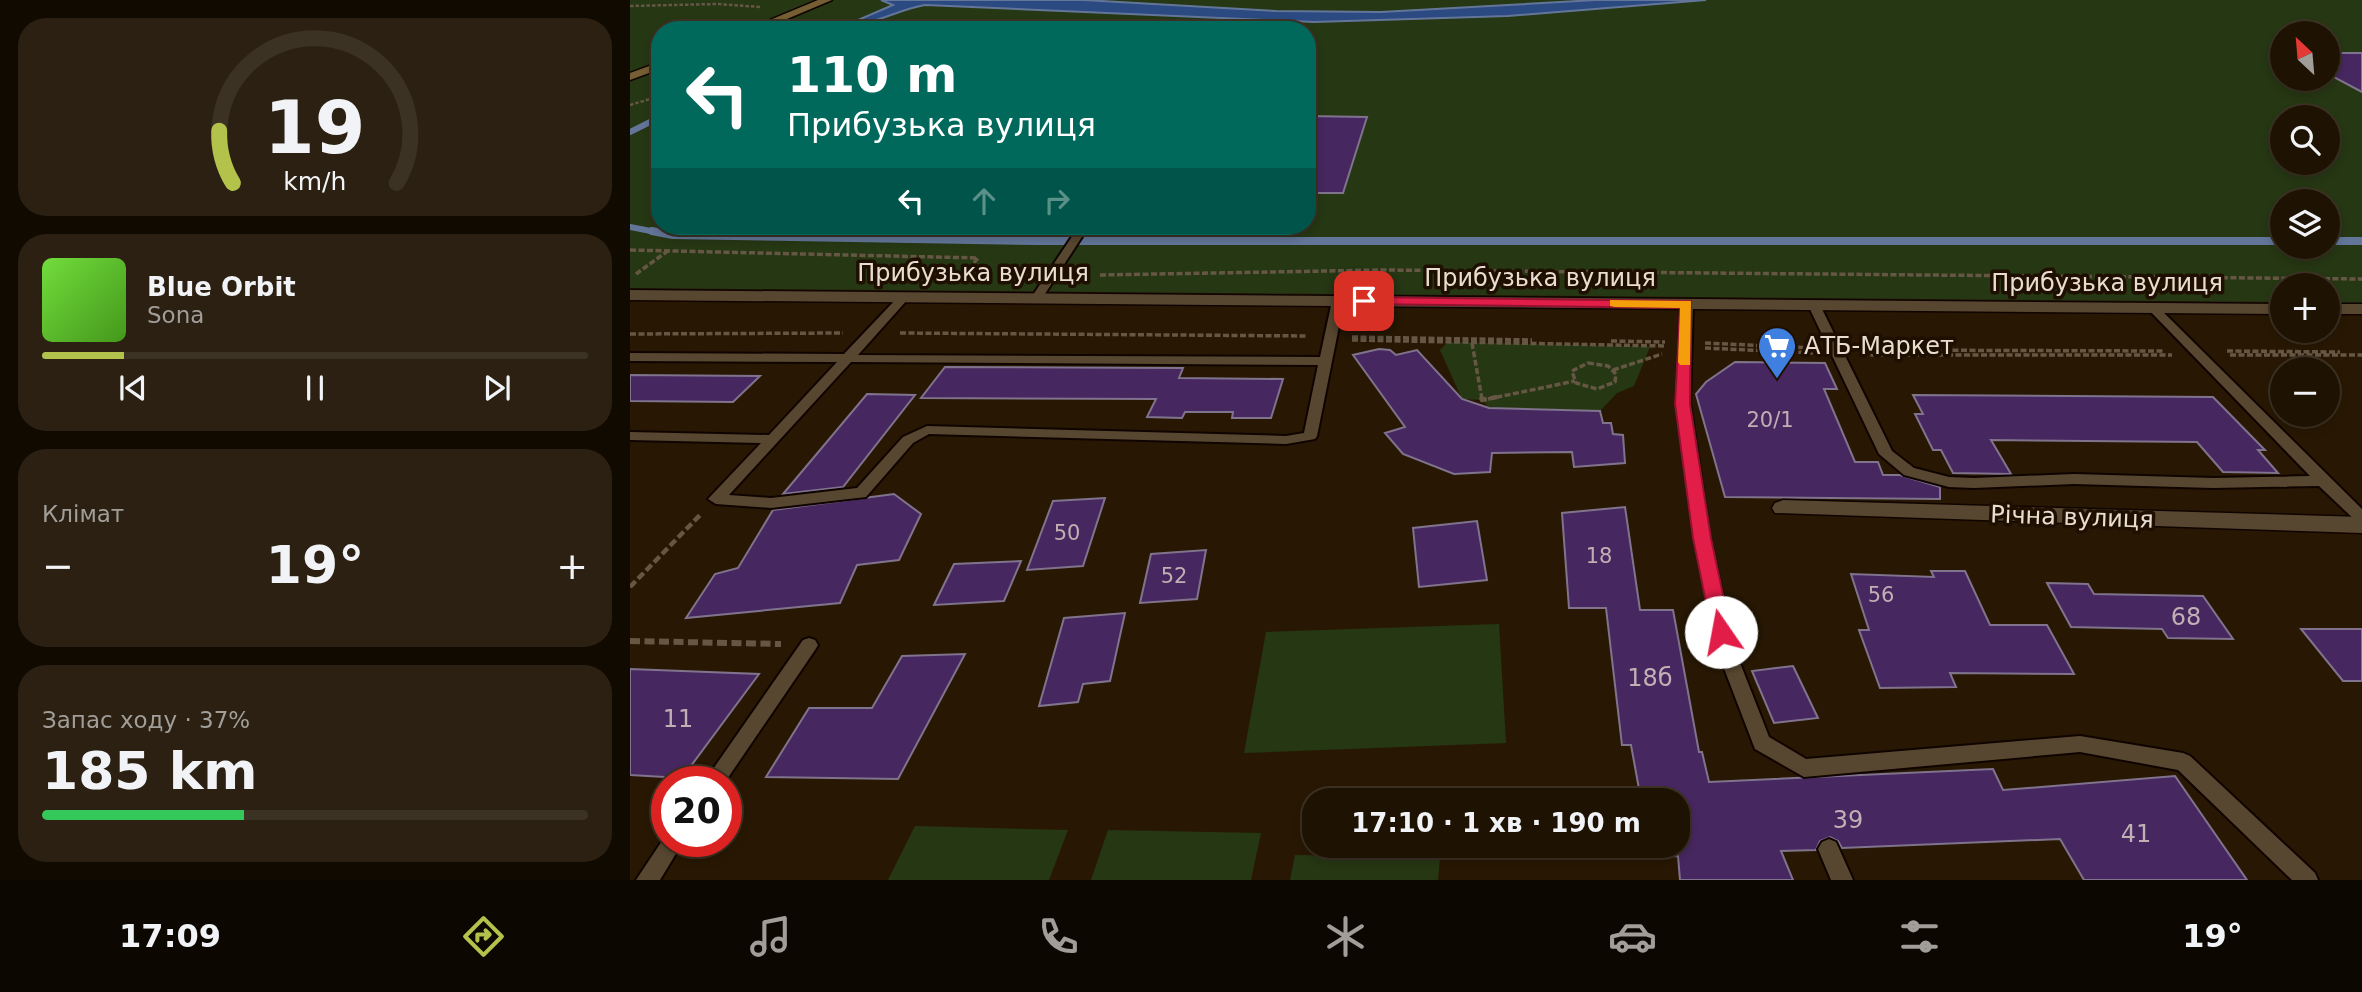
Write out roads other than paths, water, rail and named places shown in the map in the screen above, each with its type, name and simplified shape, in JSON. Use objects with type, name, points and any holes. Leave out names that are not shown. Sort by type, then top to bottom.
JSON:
[{"type":"main road","points":[[774,21],[827,0]]},
{"type":"main road","points":[[630,77],[651,69]]},
{"type":"street","name":"Прибузька вулиця","points":[[630,295],[2270,309]]},
{"type":"street","points":[[2340,309],[2362,309]]},
{"type":"street","name":"Річна вулиця","points":[[1783,508],[2362,526]]},
{"type":"lane","points":[[1037,298],[1078,235]]},
{"type":"lane","points":[[904,297],[716,499],[771,503],[861,493],[908,440],[927,430],[1286,440],[1310,436],[1338,301]]},
{"type":"lane","points":[[1687,304],[1683,404],[1702,538],[1726,650],[1762,743],[1805,773],[2080,744],[2183,762],[2307,880]]},
{"type":"lane","points":[[1814,305],[1886,454],[1909,472],[1950,482],[1974,483],[2074,479],[2213,483],[2322,481]]},
{"type":"lane","points":[[2153,308],[2202,353],[2322,481],[2362,518]]},
{"type":"lane","points":[[630,356],[1324,361]]},
{"type":"lane","points":[[630,436],[774,439]]},
{"type":"lane","points":[[726,766],[809,645]]},
{"type":"lane","points":[[1829,849],[1842,880]]},
{"type":"lane","points":[[647,880],[663,857]]},
{"type":"water","points":[[881,0],[1084,0],[1276,11],[1381,12],[1596,0],[1706,0],[1508,16],[1316,22],[926,5],[873,21],[856,21],[893,5]]},
{"type":"waterway","points":[[630,132],[651,122]]},
{"type":"waterway","points":[[630,227],[651,231]]},
{"type":"waterway","points":[[673,235],[1038,241],[2270,241]]},
{"type":"waterway","points":[[2340,241],[2362,241]]},
{"type":"place","name":"АТБ-Маркет","points":[[1777,380]]}]
